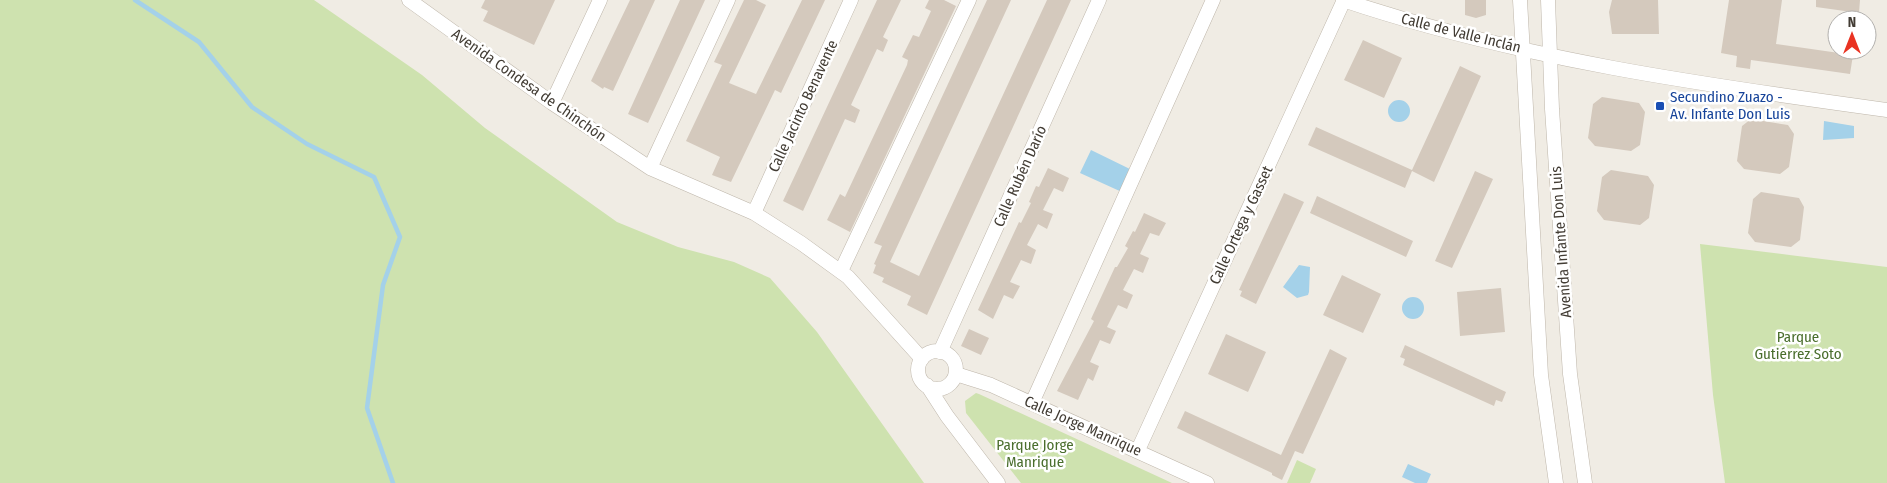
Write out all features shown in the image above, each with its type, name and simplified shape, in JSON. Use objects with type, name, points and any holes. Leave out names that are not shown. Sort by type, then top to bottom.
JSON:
[{"type":"street","name":"Avenida Condesa de Chinchón","points":[[409,0],[552,103],[650,168],[754,213],[841,272],[848,277],[922,359]]},
{"type":"street","points":[[552,103],[600,0]]},
{"type":"street","points":[[650,168],[728,0]]},
{"type":"street","name":"Calle Jacinto Benavente","points":[[754,213],[851,0]]},
{"type":"street","points":[[841,272],[969,0]]},
{"type":"street","name":"Calle Rubén Darío","points":[[940,352],[1099,0]]},
{"type":"street","points":[[1032,403],[1213,0]]},
{"type":"street","name":"Calle de Valle Inclán","points":[[1343,0],[1423,24],[1550,55],[1636,72],[1887,110]]},
{"type":"street","name":"Calle Ortega y Gasset","points":[[1138,450],[1343,0]]},
{"type":"street","name":"Avenida Infante Don Luis","points":[[1520,0],[1521,48],[1541,375],[1556,483]]},
{"type":"street","name":"Avenida Infante Don Luis","points":[[1548,0],[1552,109],[1570,374],[1585,483]]},
{"type":"street","points":[[947,416],[948,387],[956,374],[951,358],[940,352],[930,354],[922,359],[918,369],[919,377],[927,386],[947,416],[998,483]]},
{"type":"street","name":"Calle Jorge Manrique","points":[[956,374],[991,385],[1208,483]]},
{"type":"street","points":[[927,386],[934,388],[948,387]]},
{"type":"green space","points":[[0,0],[314,0],[422,75],[485,128],[617,222],[678,247],[734,262],[770,278],[817,332],[924,483],[0,483]]},
{"type":"green space","name":"Parque Gutiérrez Soto","points":[[1700,244],[1887,267],[1887,483],[1725,483],[1713,395]]},
{"type":"green space","name":"Parque Jorge Manrique","points":[[976,393],[1172,483],[1021,483],[966,413],[965,401]]},
{"type":"green space","points":[[1297,460],[1316,469],[1310,483],[1287,483]]},
{"type":"water","points":[[1399,100],[1407,103],[1410,111],[1407,119],[1399,122],[1391,119],[1388,111],[1391,103]]},
{"type":"water","points":[[1824,121],[1854,126],[1854,138],[1823,140]]},
{"type":"water","points":[[1091,150],[1134,171],[1124,193],[1080,173]]},
{"type":"water","points":[[1299,265],[1310,267],[1309,292],[1308,295],[1297,298],[1283,287]]},
{"type":"water","points":[[1413,297],[1421,300],[1424,308],[1421,316],[1413,319],[1405,316],[1402,308],[1405,300]]},
{"type":"water","points":[[1408,464],[1431,474],[1427,483],[1415,483],[1402,477]]},
{"type":"building","points":[[485,0],[555,0],[534,45],[483,21],[488,11],[481,8]]},
{"type":"building","points":[[630,0],[655,0],[613,91],[604,87],[603,89],[591,81]]},
{"type":"building","points":[[680,0],[705,0],[648,123],[628,114]]},
{"type":"building","points":[[744,0],[756,0],[766,5],[729,83],[756,94],[802,0],[825,0],[781,93],[775,90],[731,182],[712,175],[720,157],[686,141],[722,65],[714,62]]},
{"type":"building","points":[[877,0],[901,0],[883,37],[888,40],[883,52],[877,49],[851,105],[860,110],[855,123],[845,119],[803,211],[783,201]]},
{"type":"building","points":[[929,0],[944,0],[956,6],[850,232],[827,220],[840,194],[845,197],[907,65],[908,60],[902,57],[913,35],[919,37],[931,11],[925,8]]},
{"type":"building","points":[[987,0],[1011,0],[890,262],[919,276],[1047,0],[1071,0],[927,315],[907,305],[911,296],[882,282],[884,278],[873,273],[876,265],[874,264],[882,246],[874,243]]},
{"type":"building","points":[[1465,0],[1486,0],[1486,15],[1476,18],[1465,15]]},
{"type":"building","points":[[1612,0],[1658,0],[1659,34],[1612,34],[1609,12]]},
{"type":"building","points":[[1729,0],[1782,0],[1776,44],[1827,51],[1827,60],[1852,60],[1850,74],[1751,60],[1750,69],[1736,67],[1737,56],[1721,53]]},
{"type":"building","points":[[1816,0],[1860,0],[1859,10],[1838,10],[1816,7]]},
{"type":"building","points":[[1363,40],[1402,58],[1384,98],[1344,80]]},
{"type":"building","points":[[1460,66],[1481,76],[1434,182],[1412,171],[1405,188],[1308,145],[1316,127],[1412,170]]},
{"type":"building","points":[[1602,97],[1639,103],[1645,112],[1640,145],[1631,151],[1595,146],[1588,138],[1593,104]]},
{"type":"building","points":[[1751,119],[1788,125],[1794,134],[1789,167],[1780,174],[1744,169],[1737,161],[1742,126]]},
{"type":"building","points":[[1048,168],[1069,178],[1063,192],[1054,188],[1043,210],[1053,214],[1047,229],[1038,224],[1027,245],[1036,250],[1031,264],[1021,260],[1010,282],[1020,286],[1013,299],[1004,295],[993,319],[978,310],[1019,222],[1021,223],[1031,203],[1029,202],[1036,186],[1039,187]]},
{"type":"building","points":[[1611,170],[1648,176],[1654,185],[1649,218],[1640,225],[1604,220],[1597,211],[1602,177]]},
{"type":"building","points":[[1475,171],[1493,179],[1452,268],[1435,261]]},
{"type":"building","points":[[1761,192],[1799,198],[1804,207],[1800,240],[1791,247],[1755,242],[1748,233],[1753,199]]},
{"type":"building","points":[[1284,193],[1304,202],[1256,304],[1240,296],[1242,291],[1239,290]]},
{"type":"building","points":[[1317,196],[1413,241],[1406,257],[1310,213]]},
{"type":"building","points":[[1144,213],[1166,223],[1159,236],[1150,233],[1140,254],[1149,258],[1143,273],[1134,269],[1123,290],[1133,295],[1127,309],[1118,305],[1107,327],[1116,331],[1110,344],[1100,340],[1090,362],[1099,366],[1093,381],[1088,378],[1078,400],[1057,391],[1094,321],[1091,319],[1115,267],[1117,267],[1128,248],[1125,246],[1133,231],[1135,232]]},
{"type":"building","points":[[1342,275],[1381,294],[1363,333],[1323,315]]},
{"type":"building","points":[[1501,288],[1505,332],[1460,336],[1457,292]]},
{"type":"building","points":[[969,329],[989,338],[981,355],[961,346]]},
{"type":"building","points":[[1226,334],[1266,352],[1248,392],[1208,374]]},
{"type":"building","points":[[1405,345],[1506,392],[1502,402],[1496,400],[1494,406],[1403,365],[1405,359],[1400,357]]},
{"type":"building","points":[[1330,349],[1347,358],[1303,454],[1295,451],[1282,480],[1272,475],[1272,473],[1177,428],[1185,411],[1281,455]]},
{"type":"waterway","points":[[135,0],[199,42],[252,107],[307,144],[374,177],[400,237],[383,285],[367,408],[393,483]]},
{"type":"place","name":"Secundino Zuazo - Av. Infante Don Luis","points":[[1660,106]]}]
